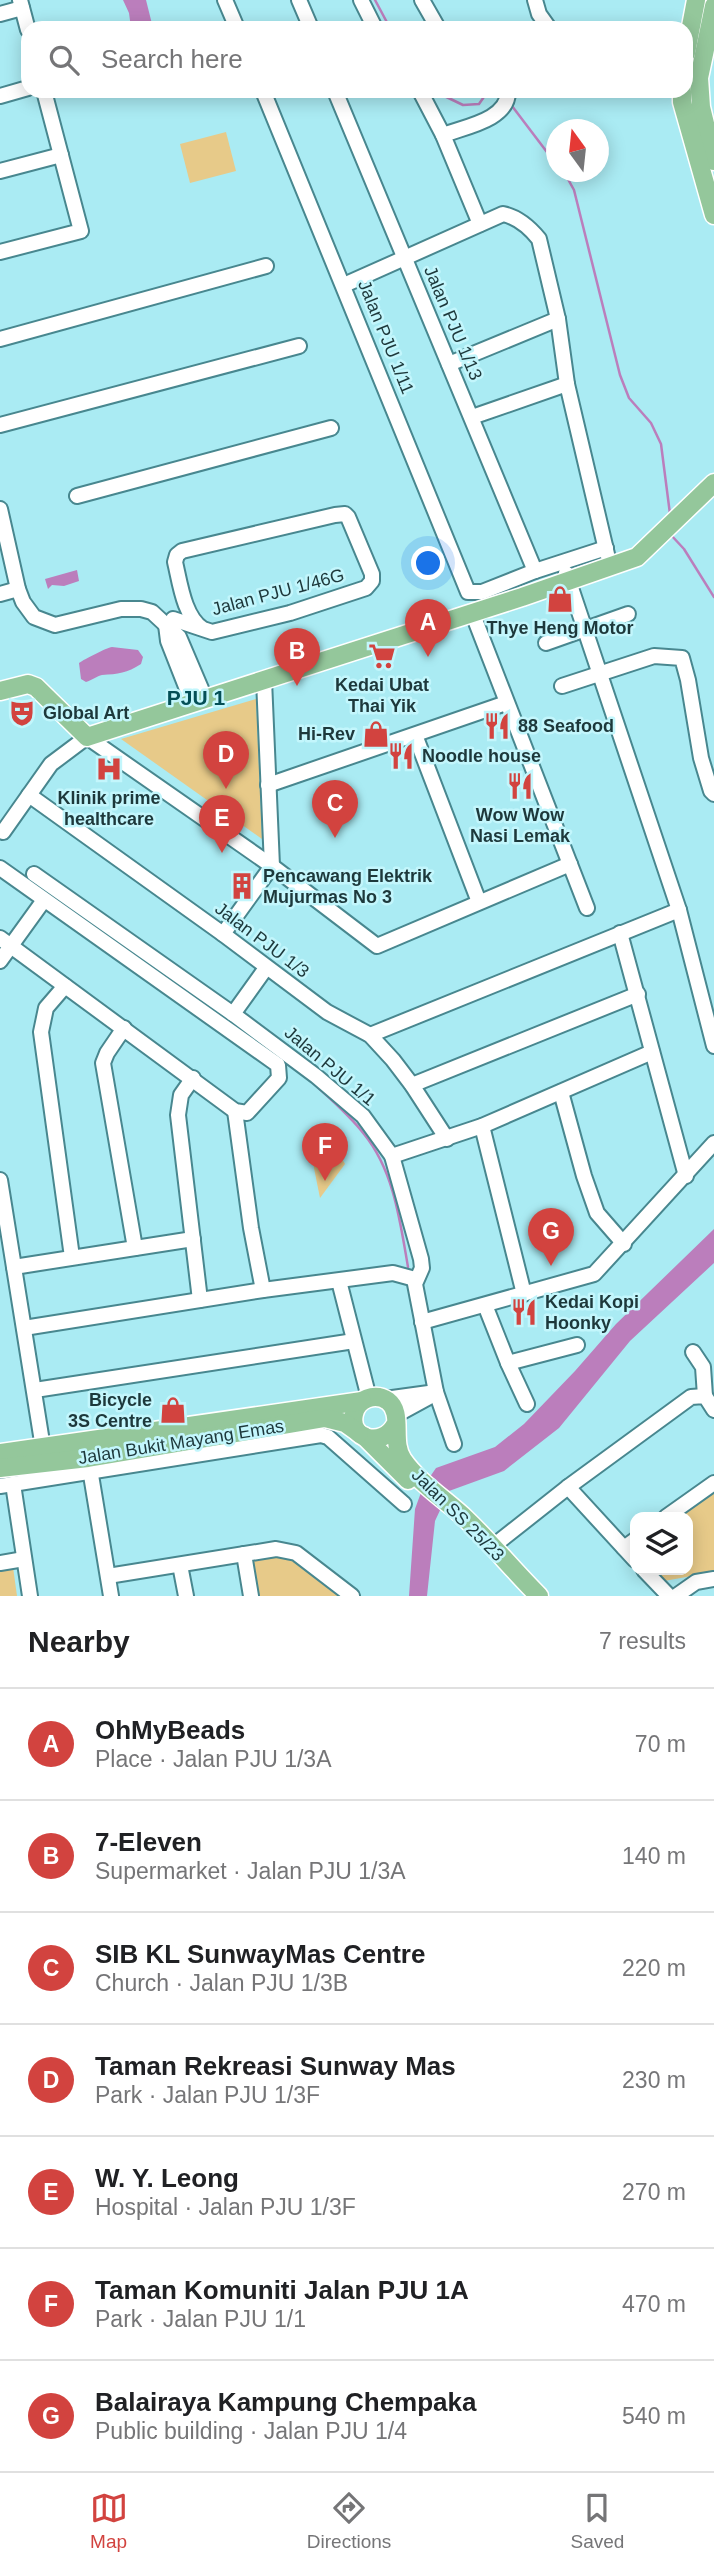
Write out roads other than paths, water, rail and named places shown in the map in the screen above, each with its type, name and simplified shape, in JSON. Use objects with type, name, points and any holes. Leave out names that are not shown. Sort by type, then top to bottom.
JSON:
[{"type":"main road","points":[[692,21],[696,0]]},
{"type":"main road","points":[[714,6],[699,78],[701,107],[714,161]]},
{"type":"main road","points":[[682,98],[714,215]]},
{"type":"main road","points":[[674,515],[706,476],[714,472]]},
{"type":"main road","points":[[565,572],[637,557],[648,540],[674,515],[714,484]]},
{"type":"main road","points":[[0,691],[28,684],[36,687],[87,737],[264,680],[473,603],[505,601],[513,591],[607,553],[634,548],[648,540]]},
{"type":"main road","points":[[372,1399],[391,1404],[396,1420],[388,1435],[382,1438],[369,1439],[355,1427],[354,1413],[372,1399]]},
{"type":"main road","name":"Jalan Bukit Mayang Emas","points":[[0,1453],[372,1399]]},
{"type":"main road","name":"Jalan Bukit Mayang Emas","points":[[0,1468],[89,1464],[324,1418],[345,1423],[361,1434]]},
{"type":"main road","name":"Jalan SS 25/23","points":[[396,1420],[397,1447],[408,1473]]},
{"type":"main road","name":"Jalan SS 25/23","points":[[361,1434],[408,1473],[539,1596]]},
{"type":"main road","name":"Jalan SS 25/23","points":[[475,1537],[524,1596]]},
{"type":"street","points":[[225,0],[234,21]]},
{"type":"street","points":[[299,0],[308,21]]},
{"type":"street","points":[[361,0],[372,21]]},
{"type":"street","points":[[422,0],[434,21]]},
{"type":"street","points":[[535,0],[544,21]]},
{"type":"street","points":[[0,15],[21,4],[26,21]]},
{"type":"street","points":[[0,96],[21,90]]},
{"type":"street","points":[[0,252],[81,231],[46,98]]},
{"type":"street","name":"Jalan PJU 1/11","points":[[266,98],[473,603],[506,703],[587,908]]},
{"type":"street","name":"Jalan PJU 1/13","points":[[338,98],[534,571]]},
{"type":"street","points":[[424,98],[443,135],[480,224]]},
{"type":"street","points":[[443,135],[495,115],[506,104],[507,98]]},
{"type":"street","points":[[0,171],[61,155]]},
{"type":"street","points":[[344,285],[503,215],[513,216],[539,239],[558,319],[567,384],[607,553]]},
{"type":"street","points":[[0,339],[267,266]]},
{"type":"street","points":[[449,364],[558,319]]},
{"type":"street","points":[[0,425],[299,346]]},
{"type":"street","points":[[472,417],[567,384]]},
{"type":"street","points":[[77,496],[331,428]]},
{"type":"street","points":[[0,509],[18,589],[23,602],[34,617],[55,625],[121,609],[141,609],[170,622],[203,629]]},
{"type":"street","name":"Jalan PJU 1/46G","points":[[345,514],[351,520],[372,574],[372,581],[366,587],[290,613],[212,632],[195,622],[183,592],[175,562],[182,551],[345,514]]},
{"type":"street","points":[[473,603],[534,571],[565,572],[679,910],[714,1046]]},
{"type":"street","points":[[0,594],[18,589]]},
{"type":"street","points":[[170,622],[183,592]]},
{"type":"street","points":[[546,643],[628,614]]},
{"type":"street","points":[[170,622],[179,637],[199,700]]},
{"type":"street","points":[[562,686],[654,656],[682,658],[701,758],[710,791],[714,794]]},
{"type":"street","points":[[223,934],[272,866],[264,680]]},
{"type":"street","points":[[268,785],[506,703]]},
{"type":"street","points":[[415,735],[479,902]]},
{"type":"street","points":[[2,832],[51,764],[87,737],[272,866],[377,946],[570,864]]},
{"type":"street","name":"Jalan PJU 1/3","points":[[29,795],[327,1012],[370,1035],[412,1085],[447,1139]]},
{"type":"street","name":"Jalan PJU 1/1","points":[[0,868],[278,1065],[279,1077],[241,1112]]},
{"type":"street","name":"Jalan PJU 1/1","points":[[34,874],[316,1076],[363,1116],[379,1136],[392,1156],[421,1259],[422,1268],[415,1279],[422,1322],[436,1392],[454,1444]]},
{"type":"street","points":[[0,961],[5,941],[44,900]]},
{"type":"street","points":[[370,1035],[679,910]]},
{"type":"street","points":[[620,933],[685,1175]]},
{"type":"street","points":[[5,941],[241,1112],[251,1228],[263,1290]]},
{"type":"street","points":[[233,1014],[266,968]]},
{"type":"street","points":[[65,986],[46,1008],[41,1032],[72,1258]]},
{"type":"street","points":[[412,1085],[638,994]]},
{"type":"street","points":[[124,1028],[103,1063],[135,1248]]},
{"type":"street","points":[[392,1156],[482,1126],[652,1052]]},
{"type":"street","points":[[193,1079],[181,1096],[178,1115],[200,1300]]},
{"type":"street","points":[[561,1091],[597,1213],[624,1244]]},
{"type":"street","points":[[482,1126],[524,1294]]},
{"type":"street","points":[[422,1322],[594,1275],[714,1143]]},
{"type":"street","points":[[0,1180],[43,1448]]},
{"type":"street","points":[[14,1267],[193,1240]]},
{"type":"street","points":[[24,1328],[263,1290],[393,1273],[415,1279]]},
{"type":"street","points":[[339,1281],[372,1399],[436,1392]]},
{"type":"street","points":[[485,1305],[527,1404]]},
{"type":"street","points":[[35,1390],[354,1340]]},
{"type":"street","points":[[508,1363],[577,1345]]},
{"type":"street","points":[[475,1537],[568,1487],[698,1396],[703,1367],[693,1352]]},
{"type":"street","points":[[396,1420],[436,1392]]},
{"type":"street","points":[[698,1396],[714,1410]]},
{"type":"street","points":[[30,1596],[6,1485],[89,1464],[321,1435],[328,1437],[404,1504]]},
{"type":"street","points":[[89,1464],[111,1596]]},
{"type":"street","points":[[673,1512],[714,1483]]},
{"type":"street","points":[[568,1487],[630,1544]]},
{"type":"street","points":[[108,1576],[276,1549],[296,1553],[356,1593]]},
{"type":"street","points":[[244,1554],[251,1596]]},
{"type":"street","points":[[0,1563],[24,1559]]},
{"type":"street","points":[[180,1565],[186,1596]]},
{"type":"street","points":[[650,1575],[669,1596]]},
{"type":"street","points":[[676,1596],[696,1582],[714,1579]]},
{"type":"waterway","points":[[375,0],[386,21]]},
{"type":"waterway","points":[[448,98],[463,105],[479,104],[483,98]]},
{"type":"waterway","points":[[512,106],[546,151]]},
{"type":"waterway","points":[[570,182],[574,190],[620,375],[629,398],[651,423],[661,444],[670,514]]},
{"type":"waterway","points":[[671,535],[684,549],[714,597]]},
{"type":"waterway","points":[[151,965],[254,1038]]},
{"type":"waterway","points":[[310,1080],[358,1127],[374,1148],[394,1197],[408,1267]]},
{"type":"place","name":"Thye Heng Motor","points":[[560,599]]},
{"type":"place","name":"Kedai Ubat Thai Yik","points":[[382,656]]},
{"type":"place","name":"OhMyBeads","points":[[428,657]]},
{"type":"place","name":"7-Eleven","points":[[297,686]]},
{"type":"place","name":"Global Art","points":[[22,713]]},
{"type":"place","name":"88 Seafood","points":[[497,726]]},
{"type":"place","name":"Hi-Rev","points":[[376,734]]},
{"type":"place","name":"Noodle house","points":[[401,756]]},
{"type":"place","name":"Klinik prime healthcare","points":[[109,769]]},
{"type":"place","name":"Wow Wow Nasi Lemak","points":[[520,786]]},
{"type":"place","name":"Taman Rekreasi Sunway Mas","points":[[226,789]]},
{"type":"place","name":"SIB KL SunwayMas Centre","points":[[335,838]]},
{"type":"place","name":"W. Y. Leong","points":[[222,853]]},
{"type":"place","name":"Pencawang Elektrik Mujurmas No 3","points":[[242,886]]},
{"type":"place","name":"Taman Komuniti Jalan PJU 1A","points":[[325,1181]]},
{"type":"place","name":"Balairaya Kampung Chempaka","points":[[551,1266]]},
{"type":"place","name":"Kedai Kopi Hoonky","points":[[524,1312]]},
{"type":"place","name":"Bicycle 3S Centre","points":[[173,1410]]},
{"type":"district","name":"PJU 1","points":[[196,698]]}]
